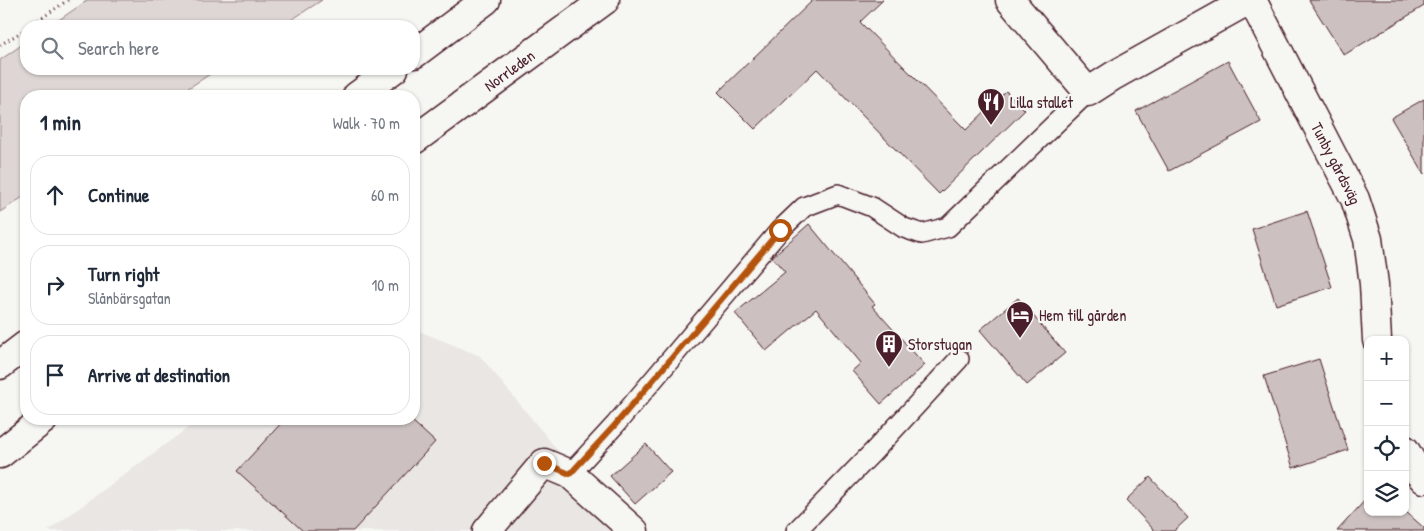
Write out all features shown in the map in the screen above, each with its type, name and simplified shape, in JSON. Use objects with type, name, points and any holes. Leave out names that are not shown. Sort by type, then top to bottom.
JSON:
[{"type":"street","points":[[420,50],[486,0]]},
{"type":"street","name":"Norrleden","points":[[420,136],[605,0]]},
{"type":"street","points":[[1010,0],[1088,92]]},
{"type":"street","name":"Tunby gårdsväg","points":[[1088,92],[1113,76],[1250,0],[1355,199],[1368,239],[1374,284],[1377,336]]},
{"type":"street","points":[[365,90],[386,75]]},
{"type":"street","points":[[0,365],[20,350]]},
{"type":"street","points":[[0,454],[36,425]]},
{"type":"street","points":[[1409,457],[1424,480]]},
{"type":"street","points":[[487,531],[544,463],[570,474],[634,531]]},
{"type":"lane","points":[[570,474],[615,425],[780,230],[804,207],[838,194],[872,207],[904,228],[922,234],[948,227],[1088,92]]},
{"type":"lane","points":[[796,531],[959,359]]},
{"type":"path","points":[[39,20],[68,0]]},
{"type":"path","points":[[0,45],[20,33]]},
{"type":"shaded area","points":[[88,0],[322,0],[291,20],[59,20]]},
{"type":"shaded area","points":[[20,46],[20,75],[209,75],[185,90],[20,90],[20,199],[0,212],[0,60]]},
{"type":"shaded area","points":[[420,331],[480,356],[624,531],[48,531],[192,425],[420,425]]},
{"type":"building","points":[[813,0],[883,0],[860,22],[966,130],[1006,91],[1025,110],[939,194],[817,69],[755,129],[718,92]]},
{"type":"building","points":[[1309,0],[1424,0],[1424,6],[1344,55]]},
{"type":"building","points":[[1228,61],[1261,122],[1169,171],[1136,111]]},
{"type":"building","points":[[1424,99],[1424,174],[1391,118]]},
{"type":"building","points":[[1307,211],[1332,287],[1276,305],[1252,229]]},
{"type":"building","points":[[809,224],[875,304],[872,306],[925,365],[881,404],[852,371],[861,363],[816,309],[766,351],[735,313],[785,272],[772,257]]},
{"type":"building","points":[[1018,298],[1065,353],[1027,385],[980,330]]},
{"type":"building","points":[[1319,359],[1348,450],[1293,468],[1264,376]]},
{"type":"building","points":[[279,425],[417,425],[435,442],[353,531],[303,531],[237,471]]},
{"type":"building","points":[[646,444],[671,472],[635,504],[610,476]]},
{"type":"building","points":[[1150,477],[1188,518],[1174,531],[1155,531],[1126,500]]},
{"type":"building","points":[[1364,501],[1364,516],[1409,515],[1424,528],[1424,531],[1337,531]]},
{"type":"place","name":"Lilla stallet","points":[[991,126]]},
{"type":"place","name":"Hem till gården","points":[[1020,339]]},
{"type":"place","name":"Storstugan","points":[[889,368]]},
{"type":"route","points":[[544,463],[570,474],[615,425],[780,230]]}]
